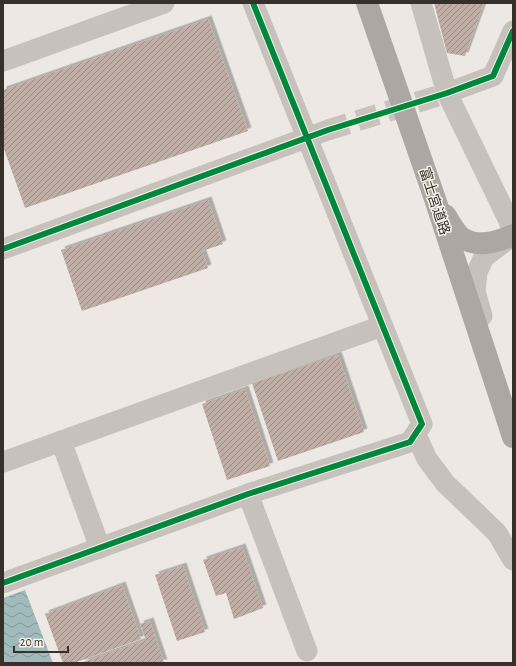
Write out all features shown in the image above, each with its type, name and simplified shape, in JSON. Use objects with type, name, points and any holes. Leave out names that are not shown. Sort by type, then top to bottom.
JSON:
[{"type":"highway","name":"富士宮道路","points":[[367,3],[435,199],[513,437]]},
{"type":"highway","points":[[435,199],[461,238],[472,242],[494,243],[513,235]]},
{"type":"street","points":[[3,61],[164,3]]},
{"type":"street","points":[[3,583],[248,494],[410,442],[422,424],[253,3]]},
{"type":"street","points":[[421,3],[447,93],[509,221],[513,235],[484,257],[477,272],[475,291],[497,372],[500,400]]},
{"type":"street","points":[[447,93],[493,76],[513,31]]},
{"type":"street","points":[[3,248],[328,130]]},
{"type":"street","points":[[3,462],[382,326]]},
{"type":"street","points":[[416,435],[427,459],[445,483],[497,533],[513,560]]},
{"type":"street","points":[[61,441],[100,548]]},
{"type":"street","points":[[248,494],[307,651]]},
{"type":"water","points":[[25,590],[53,663],[3,663],[3,598]]},
{"type":"building","points":[[434,3],[484,3],[465,56],[447,53]]},
{"type":"building","points":[[208,19],[248,131],[25,208],[3,146],[3,90]]},
{"type":"building","points":[[208,200],[223,244],[202,251],[208,268],[82,311],[61,250]]},
{"type":"building","points":[[338,355],[364,432],[278,461],[252,383]]},
{"type":"building","points":[[245,389],[270,466],[227,480],[202,404]]},
{"type":"building","points":[[242,547],[263,608],[234,619],[226,593],[216,596],[203,560]]},
{"type":"building","points":[[183,566],[205,632],[177,641],[155,575]]},
{"type":"building","points":[[122,585],[141,639],[74,663],[63,663],[45,614]]},
{"type":"building","points":[[150,621],[164,663],[80,663],[146,640],[140,624]]},
{"type":"tunnel","points":[[328,130],[447,93]]},
{"type":"cycle path","points":[[3,583],[248,494],[410,442],[422,424],[253,3]]},
{"type":"cycle path","points":[[3,249],[328,130],[447,93],[493,76],[513,31]]}]
